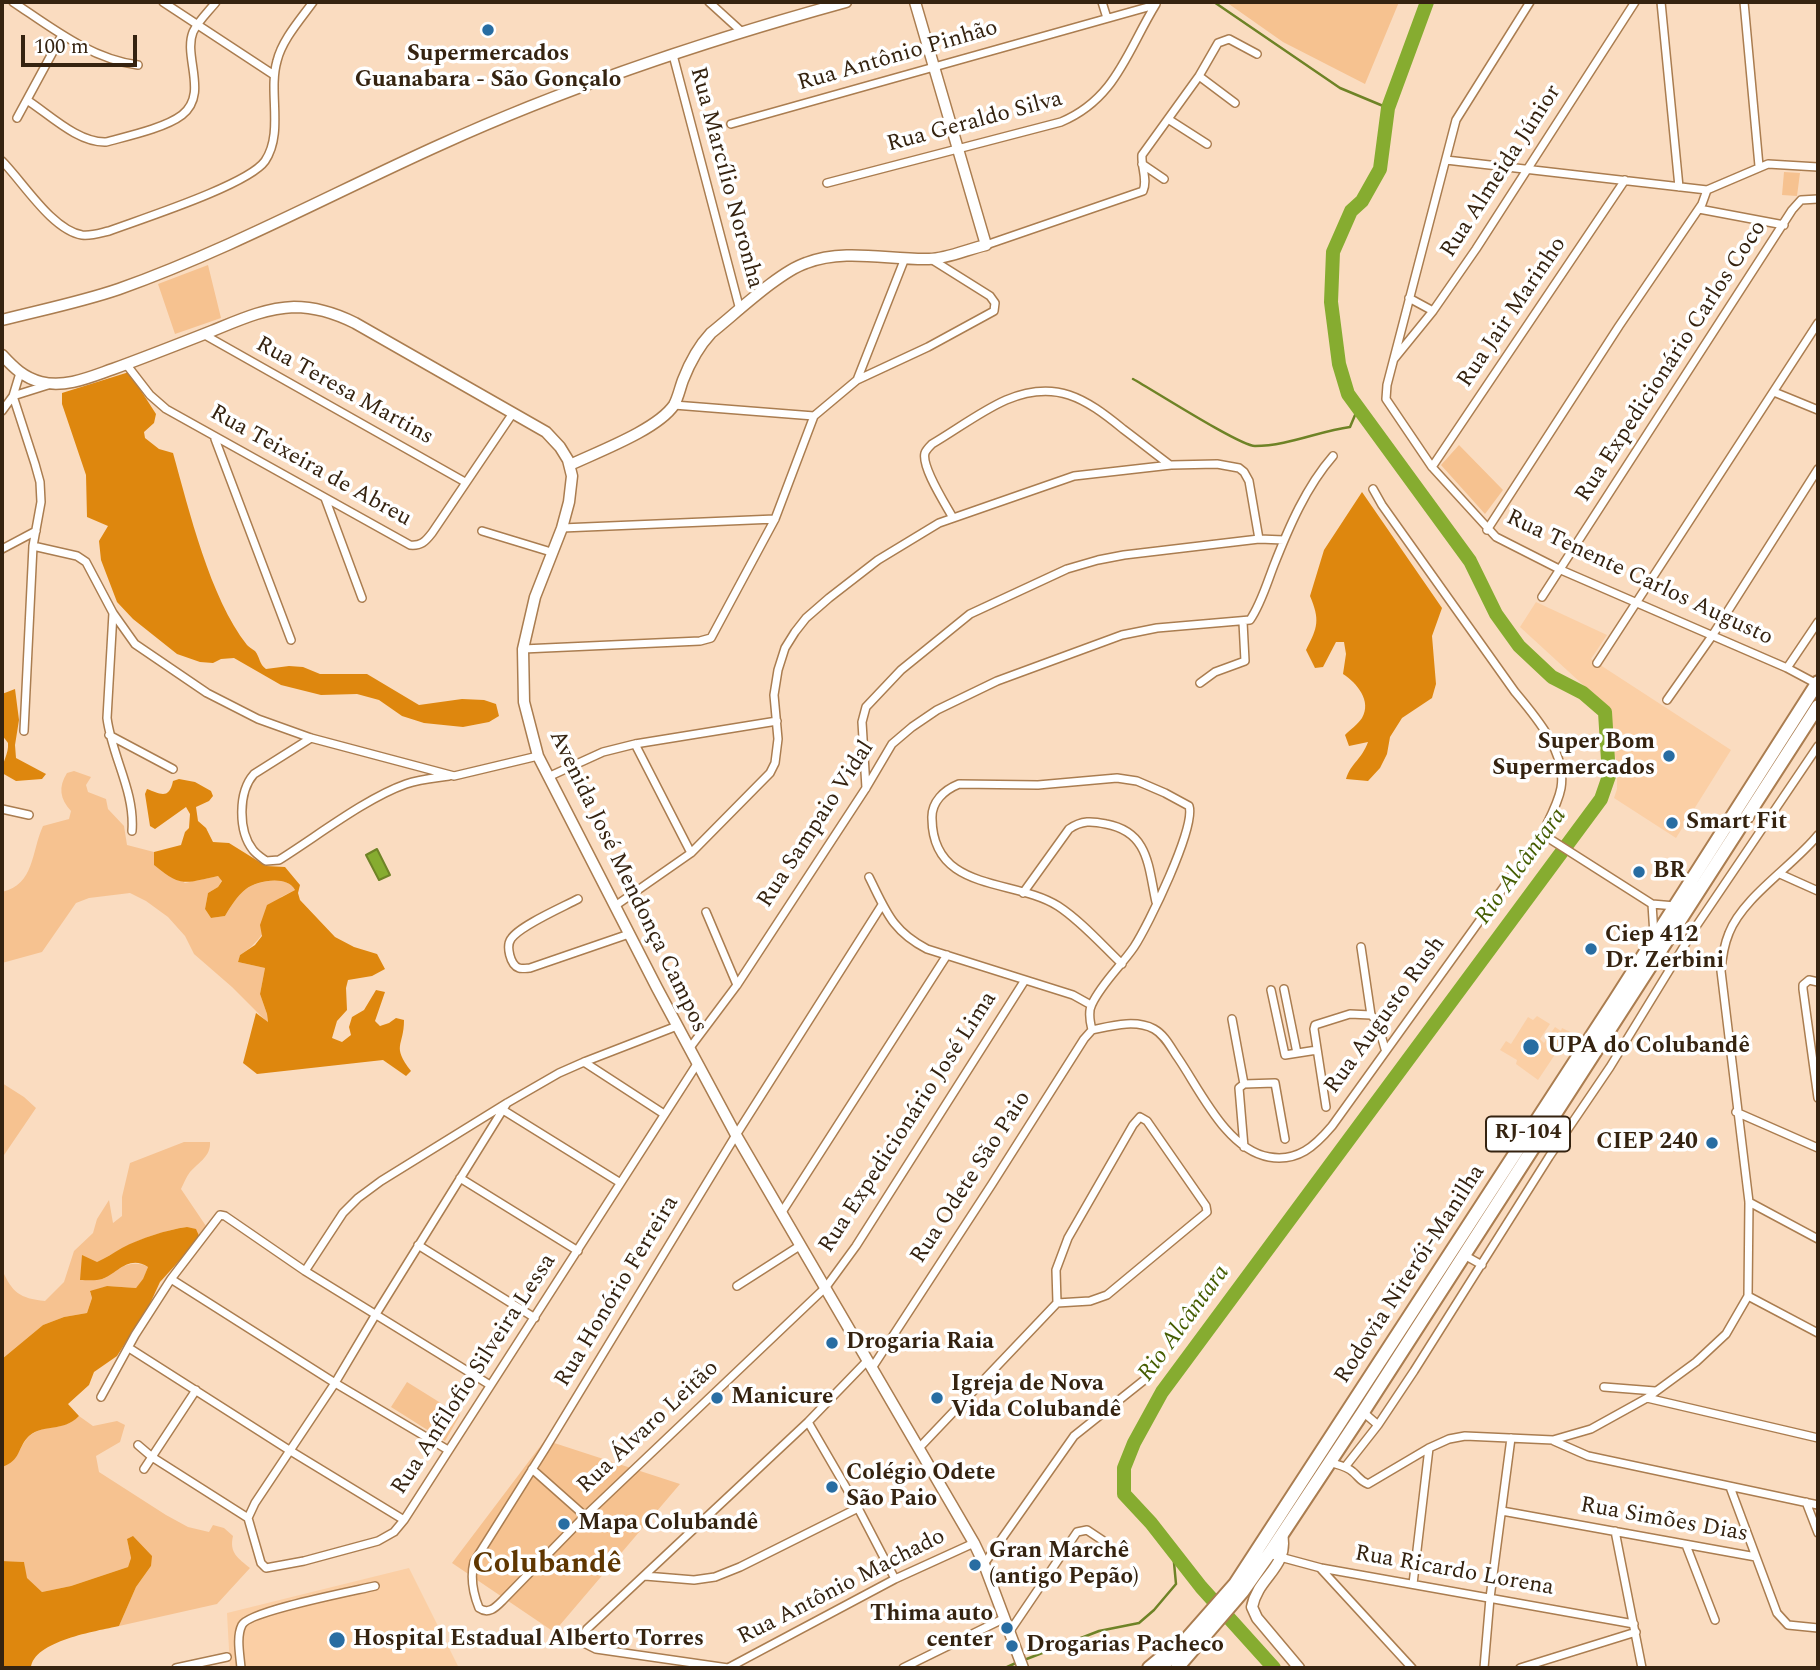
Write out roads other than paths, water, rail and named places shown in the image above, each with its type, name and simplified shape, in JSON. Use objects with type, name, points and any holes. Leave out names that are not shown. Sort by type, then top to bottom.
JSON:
[{"type":"highway","name":"Rodovia Niterói-Manilha","points":[[1239,1588],[1818,683]]},
{"type":"highway","name":"Rodovia Niterói-Manilha","points":[[1161,1668],[1201,1630],[1269,1554],[1818,706]]},
{"type":"highway","name":"Rodovia Niterói-Manilha","points":[[1181,1665],[1201,1630]]},
{"type":"highway","points":[[1149,1668],[1201,1630]]},
{"type":"main road","points":[[2,320],[120,289],[249,235],[477,128],[543,102],[673,55],[846,2]]},
{"type":"main road","points":[[2,355],[20,373],[38,381],[52,383],[84,379],[260,312],[294,307],[316,308],[355,323],[513,412],[552,438],[570,465],[629,437],[662,416],[674,405],[691,360],[700,345],[711,333],[791,270],[807,262],[838,256],[932,259],[986,244],[915,2]]},
{"type":"main road","name":"Avenida José Mendonça Campos","points":[[570,465],[571,490],[562,527],[528,622],[523,649],[524,702],[538,757],[736,1135],[974,1543],[1023,1668]]},
{"type":"main road","points":[[1282,1534],[1282,1558],[1260,1586],[1252,1607],[1256,1618],[1299,1668]]},
{"type":"street","points":[[13,2],[62,34],[110,58],[138,65]]},
{"type":"street","points":[[163,2],[274,75]]},
{"type":"street","points":[[27,100],[79,135],[95,142],[106,142],[172,121],[182,115],[192,101],[195,91],[192,34],[216,2]]},
{"type":"street","points":[[2,161],[55,220],[69,231],[93,235],[229,185],[253,173],[270,153],[274,134],[274,75],[277,58],[313,2]]},
{"type":"street","points":[[709,2],[743,32]]},
{"type":"street","points":[[1102,2],[1107,18]]},
{"type":"street","name":"Rua Tenente Carlos Augusto","points":[[1530,2],[1457,120],[1387,385],[1387,398],[1432,467],[1488,530],[1504,541],[1561,570],[1818,683]]},
{"type":"street","name":"Rua Almeida Júnior","points":[[1394,359],[1433,311],[1529,169],[1634,2]]},
{"type":"street","points":[[1661,2],[1679,187]]},
{"type":"street","points":[[1744,2],[1759,166]]},
{"type":"street","name":"Rua Antônio Pinhão","points":[[731,124],[1157,3]]},
{"type":"street","name":"Rua Geraldo Silva","points":[[827,183],[1061,122],[1081,114],[1110,87],[1157,3]]},
{"type":"street","points":[[17,118],[62,34]]},
{"type":"street","points":[[986,244],[1139,194],[1145,188],[1143,155],[1219,43],[1225,39],[1235,41],[1257,54]]},
{"type":"street","name":"Rua Marcílio Noronha","points":[[673,55],[740,310]]},
{"type":"street","points":[[1199,76],[1236,103]]},
{"type":"street","points":[[1168,120],[1207,144]]},
{"type":"street","points":[[1446,160],[1707,190],[1736,179],[1759,166],[1779,163],[1818,167]]},
{"type":"street","points":[[1142,164],[1164,179]]},
{"type":"street","name":"Rua Jair Marinho","points":[[1432,467],[1625,180]]},
{"type":"street","points":[[1488,530],[1619,326],[1699,209],[1707,190]]},
{"type":"street","points":[[1699,209],[1785,221],[1801,200],[1818,200]]},
{"type":"street","name":"Rua Expedicionário Carlos Coco","points":[[1542,597],[1785,221]]},
{"type":"street","points":[[857,380],[905,258]]},
{"type":"street","points":[[523,649],[700,641],[711,638],[775,519],[814,416],[857,380],[928,347],[994,311],[995,303],[990,296],[932,259]]},
{"type":"street","points":[[1409,298],[1433,311]]},
{"type":"street","points":[[1597,663],[1818,323]]},
{"type":"street","name":"Rua Teresa Martins","points":[[203,334],[465,482]]},
{"type":"street","name":"Rua Teixeira de Abreu","points":[[126,364],[156,400],[215,438],[411,545],[418,546],[432,533],[513,412]]},
{"type":"street","points":[[2,411],[13,396],[20,373]]},
{"type":"street","points":[[13,396],[52,383]]},
{"type":"street","points":[[953,518],[925,463],[926,452],[932,444],[1004,401],[1021,395],[1058,391],[1083,399],[1171,465]]},
{"type":"street","points":[[1774,392],[1818,410]]},
{"type":"street","points":[[13,396],[40,482],[41,502],[33,546],[24,731]]},
{"type":"street","points":[[674,405],[814,416]]},
{"type":"street","points":[[215,438],[291,639]]},
{"type":"street","points":[[1200,683],[1215,672],[1245,661],[1243,622],[1250,620],[1257,609],[1284,540],[1310,488],[1333,456]]},
{"type":"street","points":[[615,906],[691,853],[770,773],[778,752],[774,695],[778,670],[785,648],[806,618],[878,560],[939,523],[1074,477],[1171,465],[1217,464],[1239,468],[1244,472],[1249,481],[1259,539]]},
{"type":"street","points":[[1667,701],[1712,636],[1818,468]]},
{"type":"street","name":"Rua Augusto Rush","points":[[1245,1148],[1259,1155],[1276,1158],[1307,1152],[1316,1145],[1545,835],[1557,803],[1562,777],[1561,765],[1552,746],[1532,713],[1373,489]]},
{"type":"street","points":[[325,498],[362,598]]},
{"type":"street","points":[[562,527],[775,519]]},
{"type":"street","points":[[2,549],[36,531]]},
{"type":"street","points":[[482,531],[551,552]]},
{"type":"street","points":[[866,788],[862,722],[866,707],[901,670],[970,614],[1067,569],[1098,560],[1259,539],[1284,540]]},
{"type":"street","points":[[33,546],[70,553],[86,562],[113,613],[135,644],[207,693],[258,719],[311,738],[454,776]]},
{"type":"street","points":[[113,613],[107,695],[109,735],[131,801],[132,831]]},
{"type":"street","name":"Rua Sampaio Vidal","points":[[689,1049],[737,985],[892,744],[912,727],[937,710],[997,681],[1122,635],[1157,628],[1243,622]]},
{"type":"street","points":[[1787,668],[1818,622]]},
{"type":"street","points":[[548,777],[582,759],[635,744],[777,721]]},
{"type":"street","points":[[109,735],[173,769]]},
{"type":"street","points":[[311,738],[254,774],[243,793],[242,811],[248,841],[253,851],[266,862],[279,860],[378,797],[404,785],[422,779],[454,776],[538,757]]},
{"type":"street","points":[[635,744],[691,853]]},
{"type":"street","points":[[1345,1467],[1378,1425],[1549,1157],[1610,1067],[1696,925],[1818,746]]},
{"type":"street","points":[[1122,964],[1059,907],[1044,899],[975,880],[949,864],[936,846],[932,814],[938,798],[947,789],[959,784],[1048,785],[1117,778],[1137,781],[1189,806],[1190,821],[1147,926],[1122,964],[1091,1005],[1092,1030],[1135,1024],[1156,1030],[1168,1043],[1227,1130],[1245,1148]]},
{"type":"street","points":[[2,809],[29,815]]},
{"type":"street","points":[[1023,893],[1069,830],[1078,823],[1092,821],[1121,826],[1141,845],[1147,857],[1156,902]]},
{"type":"street","points":[[1545,835],[1652,904],[1675,906]]},
{"type":"street","points":[[1329,1462],[1345,1467],[1368,1484],[1449,1438],[1465,1436],[1553,1440],[1573,1436],[1600,1425],[1647,1398],[1720,1342],[1748,1296],[1749,1202],[1721,971],[1723,952],[1730,930],[1741,914],[1818,835]]},
{"type":"street","points":[[1780,874],[1818,891]]},
{"type":"street","points":[[869,877],[896,928],[909,940],[927,949],[1073,995],[1091,1005]]},
{"type":"street","points":[[578,899],[517,932],[509,942],[508,949],[514,964],[520,968],[530,968],[629,934]]},
{"type":"street","points":[[1652,904],[1654,937]]},
{"type":"street","name":"Rua Honório Ferreira","points":[[503,1600],[493,1610],[479,1608],[471,1572],[474,1562],[736,1135],[882,905]]},
{"type":"street","points":[[706,912],[737,985]]},
{"type":"street","points":[[1362,947],[1371,1015],[1377,1021],[1385,1049]]},
{"type":"street","points":[[782,1212],[947,955]]},
{"type":"street","name":"Rua Expedicionário José Lima","points":[[826,1287],[856,1246],[1025,980]]},
{"type":"street","points":[[1818,982],[1809,980],[1802,989],[1818,1098]]},
{"type":"street","points":[[1284,989],[1297,1054]]},
{"type":"street","points":[[1271,990],[1285,1055],[1317,1050]]},
{"type":"street","points":[[1326,1107],[1314,1029],[1318,1022],[1350,1014],[1371,1015]]},
{"type":"street","points":[[1232,1019],[1244,1084]]},
{"type":"street","points":[[305,1271],[343,1213],[358,1198],[505,1106],[584,1062],[677,1026]]},
{"type":"street","name":"Rua Odete São Paio","points":[[728,1668],[596,1649],[584,1643],[583,1636],[587,1629],[870,1364],[1092,1030]]},
{"type":"street","points":[[584,1062],[664,1114]]},
{"type":"street","name":"Rua Anfilofio Silveira Lessa","points":[[248,1518],[261,1563],[266,1569],[378,1541],[394,1532],[697,1064]]},
{"type":"street","points":[[1245,1148],[1239,1088],[1244,1084],[1276,1083],[1285,1139]]},
{"type":"street","points":[[138,1445],[152,1457],[248,1518],[289,1450],[335,1383],[505,1106]]},
{"type":"street","points":[[505,1106],[619,1182]]},
{"type":"street","points":[[1736,1112],[1818,1148]]},
{"type":"street","points":[[919,1448],[1057,1303],[1090,1301],[1107,1296],[1208,1212],[1147,1121],[1140,1117],[1068,1238],[1057,1267],[1057,1303]]},
{"type":"street","points":[[460,1178],[578,1251]]},
{"type":"street","points":[[1749,1202],[1818,1239]]},
{"type":"street","points":[[101,1396],[171,1279],[220,1215],[490,1385]]},
{"type":"street","points":[[418,1245],[535,1318]]},
{"type":"street","points":[[737,1286],[802,1245]]},
{"type":"street","points":[[1464,1255],[1482,1265]]},
{"type":"street","points":[[171,1279],[335,1383],[448,1450]]},
{"type":"street","name":"Rua Álvaro Leitão","points":[[503,1600],[584,1516],[826,1287]]},
{"type":"street","points":[[1748,1296],[1818,1333]]},
{"type":"street","points":[[129,1348],[404,1520]]},
{"type":"street","points":[[984,1564],[1074,1436],[1148,1377]]},
{"type":"street","points":[[1604,1387],[1656,1391]]},
{"type":"street","points":[[144,1469],[196,1390]]},
{"type":"street","points":[[1647,1398],[1818,1438]]},
{"type":"street","points":[[1363,1412],[1378,1425]]},
{"type":"street","points":[[808,1422],[895,1579]]},
{"type":"street","points":[[1484,1668],[1490,1598],[1511,1438]]},
{"type":"street","points":[[1553,1440],[1588,1456],[1818,1505]]},
{"type":"street","points":[[1413,1584],[1429,1448]]},
{"type":"street","points":[[532,1469],[584,1516]]},
{"type":"street","points":[[1730,1487],[1756,1557]]},
{"type":"street","points":[[1806,1502],[1818,1533]]},
{"type":"street","points":[[645,1576],[694,1580],[715,1577],[858,1508]]},
{"type":"street","name":"Rua Simões Dias","points":[[1502,1511],[1756,1557],[1783,1621],[1791,1626],[1818,1628]]},
{"type":"street","points":[[1010,1631],[1077,1532],[1087,1530],[1102,1540]]},
{"type":"street","points":[[1615,1531],[1642,1668]]},
{"type":"street","name":"Rua Antônio Machado","points":[[728,1668],[895,1579],[974,1543]]},
{"type":"street","points":[[1686,1545],[1715,1620]]},
{"type":"street","name":"Rua Ricardo Lorena","points":[[1269,1554],[1321,1568],[1490,1598],[1635,1628]]},
{"type":"street","points":[[1321,1568],[1412,1668]]},
{"type":"street","points":[[241,1668],[239,1637],[241,1627],[248,1618],[375,1586]]},
{"type":"street","points":[[903,1668],[1005,1618]]},
{"type":"street","points":[[1520,1668],[1635,1628]]},
{"type":"street","points":[[176,1668],[227,1657]]},
{"type":"waterway","points":[[1214,2],[1340,88],[1388,108]]},
{"type":"waterway","name":"Rio Alcântara","points":[[1274,1668],[1201,1587],[1151,1523],[1124,1494],[1124,1468],[1134,1443],[1162,1392],[1601,799],[1609,776],[1605,712],[1583,693],[1552,677],[1519,646],[1496,614],[1470,561],[1348,394],[1339,364],[1331,302],[1333,252],[1351,211],[1362,201],[1380,169],[1388,108],[1427,2]]},
{"type":"waterway","points":[[1133,379],[1215,428],[1255,446],[1279,444],[1350,427],[1358,408]]},
{"type":"waterway","points":[[1024,1660],[1099,1631],[1139,1623],[1176,1584],[1173,1552]]},
{"type":"waterway","points":[[1005,1668],[1018,1662]]},
{"type":"place","name":"Supermercados Guanabara - São Gonçalo","points":[[488,30]]},
{"type":"place","name":"Super Bom Supermercados","points":[[1669,756]]},
{"type":"place","name":"Smart Fit","points":[[1672,823]]},
{"type":"place","name":"BR","points":[[1639,872]]},
{"type":"place","name":"Ciep 412 Dr. Zerbini","points":[[1591,949]]},
{"type":"place","name":"UPA do Colubandê","points":[[1531,1047]]},
{"type":"place","name":"CIEP 240","points":[[1712,1143]]},
{"type":"place","name":"Drogaria Raia","points":[[832,1343]]},
{"type":"place","name":"Manicure","points":[[717,1398]]},
{"type":"place","name":"Igreja de Nova Vida Colubandê","points":[[937,1398]]},
{"type":"place","name":"Colégio Odete São Paio","points":[[832,1487]]},
{"type":"place","name":"Mapa Colubandê","points":[[564,1524]]},
{"type":"place","name":"Gran Marchê (antigo Pepão)","points":[[975,1565]]},
{"type":"place","name":"Thima auto center","points":[[1007,1628]]},
{"type":"place","name":"Hospital Estadual Alberto Torres","points":[[337,1640]]},
{"type":"place","name":"Drogarias Pacheco","points":[[1012,1646]]},
{"type":"district","name":"Colubandê","points":[[547,1566]]}]
